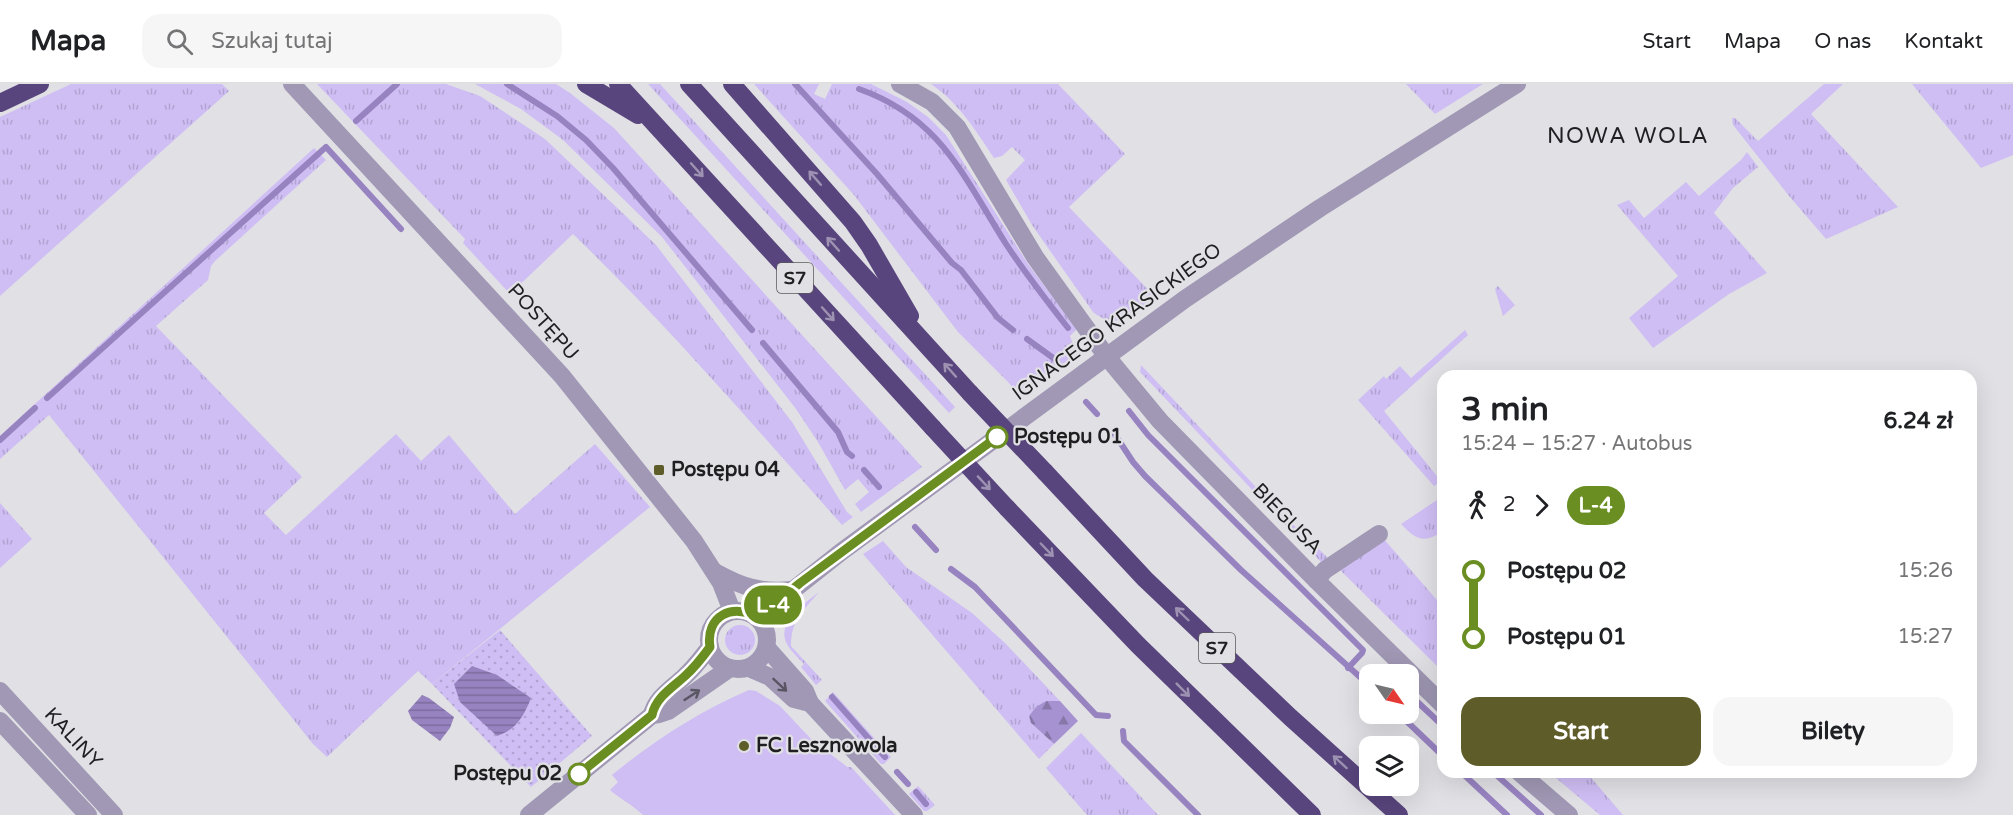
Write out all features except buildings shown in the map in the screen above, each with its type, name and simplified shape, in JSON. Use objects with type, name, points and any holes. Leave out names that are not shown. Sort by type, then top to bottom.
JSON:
[{"type":"highway","points":[[0,103],[40,84]]},
{"type":"highway","points":[[586,84],[657,127]]},
{"type":"highway","name":"S7","points":[[618,84],[1007,508],[1138,645],[1312,815]]},
{"type":"highway","name":"S7","points":[[689,84],[970,393],[1145,579],[1290,717],[1399,815]]},
{"type":"highway","points":[[732,84],[853,222],[930,348]]},
{"type":"street","name":"POSTĘPU","points":[[292,84],[562,376],[678,519],[715,572],[732,611]]},
{"type":"street","name":"BIEGUSA","points":[[900,84],[932,102],[957,128],[1028,246],[1107,357],[1160,421],[1437,699]]},
{"type":"street","name":"IGNACEGO KRASICKIEGO","points":[[758,618],[792,590],[1253,251],[1517,84]]},
{"type":"street","points":[[1316,580],[1325,570],[1379,534]]},
{"type":"street","points":[[715,572],[753,589],[792,590]]},
{"type":"street","points":[[749,668],[760,660],[767,648],[767,633],[758,618],[750,612],[732,611],[715,621],[710,634],[710,647],[717,660],[730,668],[749,668],[770,677],[794,699],[810,703]]},
{"type":"street","points":[[652,715],[659,699],[686,675],[710,647]]},
{"type":"street","points":[[767,648],[805,691],[810,703],[914,815]]},
{"type":"street","points":[[529,815],[652,715],[668,711],[730,668]]},
{"type":"street","name":"KALINY","points":[[0,691],[114,815]]},
{"type":"street","points":[[0,721],[88,815]]},
{"type":"street","points":[[1526,778],[1569,815]]},
{"type":"green space","points":[[71,84],[222,84],[229,91],[0,296],[0,117]]},
{"type":"green space","points":[[317,84],[446,84],[480,96],[545,139],[656,245],[792,422],[847,512],[853,517],[842,525],[677,340],[573,234],[510,294],[463,243],[465,239]]},
{"type":"green space","points":[[475,84],[556,84],[614,128],[922,467],[861,512],[855,504],[869,492],[858,479],[845,490],[796,409],[662,237],[563,140],[521,109]]},
{"type":"green space","points":[[648,84],[660,84],[955,407],[949,413]]},
{"type":"green space","points":[[754,84],[819,84],[814,94],[825,99],[832,84],[871,84],[907,102],[928,117],[946,135],[1028,264],[1077,329],[1070,336],[1075,350],[1071,358],[1020,396],[958,332],[854,195]]},
{"type":"green space","points":[[931,84],[1058,84],[1125,154],[1069,207],[1156,298],[1133,314],[1118,320],[1102,318],[1093,312],[1032,225],[1006,180],[1025,160],[1012,147],[1002,156],[994,158],[958,109]]},
{"type":"green space","points":[[1406,84],[1483,84],[1435,114]]},
{"type":"green space","points":[[1824,84],[1843,84],[1811,114],[1898,207],[1826,239],[1733,125],[1732,118],[1735,118],[1758,141]]},
{"type":"green space","points":[[1912,84],[2013,84],[2013,155],[1981,168]]},
{"type":"green space","points":[[314,148],[326,160],[215,261],[211,266],[208,280],[156,326],[302,477],[264,513],[286,535],[396,434],[421,461],[449,435],[515,514],[595,444],[650,507],[432,684],[418,671],[327,757],[313,744],[49,415],[0,459],[0,436]]},
{"type":"green space","points":[[1747,152],[1758,167],[1733,188],[1714,213],[1767,273],[1729,294],[1653,348],[1629,318],[1678,276],[1617,205],[1629,200],[1644,218],[1686,182],[1699,196],[1741,160]]},
{"type":"green space","points":[[1498,286],[1515,305],[1503,316],[1495,289]]},
{"type":"green space","points":[[1465,330],[1468,335],[1384,411],[1437,476],[1437,484],[1434,486],[1358,400],[1384,376],[1386,379],[1400,366],[1411,378]]},
{"type":"green space","points":[[1141,365],[1274,506],[1328,558],[1322,563],[1140,372]]},
{"type":"green space","points":[[1437,500],[1437,534],[1425,539],[1416,537],[1401,524]]},
{"type":"green space","points":[[0,503],[32,539],[0,568]]},
{"type":"green space","points":[[1382,537],[1437,600],[1437,666],[1337,567]]},
{"type":"green space","points":[[883,541],[906,567],[972,613],[1005,643],[1060,701],[1046,701],[1031,723],[1054,744],[1039,759],[863,554]]},
{"type":"green space","points":[[819,592],[796,622],[791,646],[822,680],[816,685],[801,667],[804,664],[788,646],[785,630],[793,615]]},
{"type":"green space","points":[[740,625],[751,629],[755,640],[751,651],[740,655],[729,651],[725,640],[729,629]]},
{"type":"green space","points":[[500,630],[592,736],[531,787],[432,684]]},
{"type":"green space","points":[[749,690],[756,691],[780,706],[811,739],[846,766],[891,815],[643,815],[610,790],[618,782],[612,775],[644,750],[695,717]]},
{"type":"green space","points":[[833,692],[891,757],[884,764],[881,764],[825,701]]},
{"type":"green space","points":[[1046,701],[1060,701],[1078,721],[1054,744],[1031,723],[1029,716],[1036,707]]},
{"type":"green space","points":[[1081,733],[1158,815],[1087,815],[1046,768]]},
{"type":"green space","points":[[846,767],[851,767],[895,815],[891,815]]},
{"type":"green space","points":[[1556,778],[1591,778],[1623,815],[1600,815]]},
{"type":"green space","points":[[918,786],[935,805],[927,811],[924,811],[909,794]]},
{"type":"shaded area","points":[[472,666],[497,675],[531,698],[514,726],[497,736],[460,702],[454,684]]},
{"type":"shaded area","points":[[422,695],[454,717],[450,728],[440,741],[412,720],[408,711]]},
{"type":"waterway","points":[[356,121],[397,84]]},
{"type":"waterway","points":[[507,84],[557,116],[586,140],[613,168],[752,330]]},
{"type":"waterway","points":[[795,84],[877,174],[952,263],[961,270],[998,318],[1013,330]]},
{"type":"waterway","points":[[859,89],[887,101],[911,116],[947,152],[1013,255],[1068,328]]},
{"type":"waterway","points":[[47,398],[326,147],[401,229]]},
{"type":"waterway","points":[[1027,339],[1056,360]]},
{"type":"waterway","points":[[763,343],[838,432],[847,452],[852,456]]},
{"type":"waterway","points":[[1086,402],[1097,414]]},
{"type":"waterway","points":[[0,440],[35,408]]},
{"type":"waterway","points":[[1129,411],[1148,435],[1363,650],[1348,668]]},
{"type":"waterway","points":[[1114,433],[1145,476],[1241,570],[1359,676]]},
{"type":"waterway","points":[[864,470],[879,487]]},
{"type":"waterway","points":[[915,527],[936,550]]},
{"type":"waterway","points":[[951,569],[975,587],[1096,715],[1108,716]]},
{"type":"waterway","points":[[832,697],[885,757]]},
{"type":"waterway","points":[[1419,703],[1437,720]]},
{"type":"waterway","points":[[1409,724],[1437,750]]},
{"type":"waterway","points":[[1123,731],[1124,741],[1198,815]]},
{"type":"waterway","points":[[897,772],[908,784]]},
{"type":"waterway","points":[[1467,778],[1507,815]]},
{"type":"waterway","points":[[1500,778],[1541,815]]},
{"type":"waterway","points":[[916,792],[926,804]]},
{"type":"bus line","name":"L-4","points":[[579,774],[652,715],[659,699],[700,661],[710,647],[710,634],[715,621],[726,613],[738,610],[750,612],[758,618],[800,583],[997,437]]},
{"type":"place","name":"Postępu 01","points":[[997,437]]},
{"type":"place","name":"Postępu 04","points":[[659,470]]},
{"type":"place","name":"FC Lesznowola","points":[[744,746]]},
{"type":"place","name":"Postępu 02","points":[[579,774]]},
{"type":"district","name":"NOWA WOLA","points":[[1628,136]]}]
